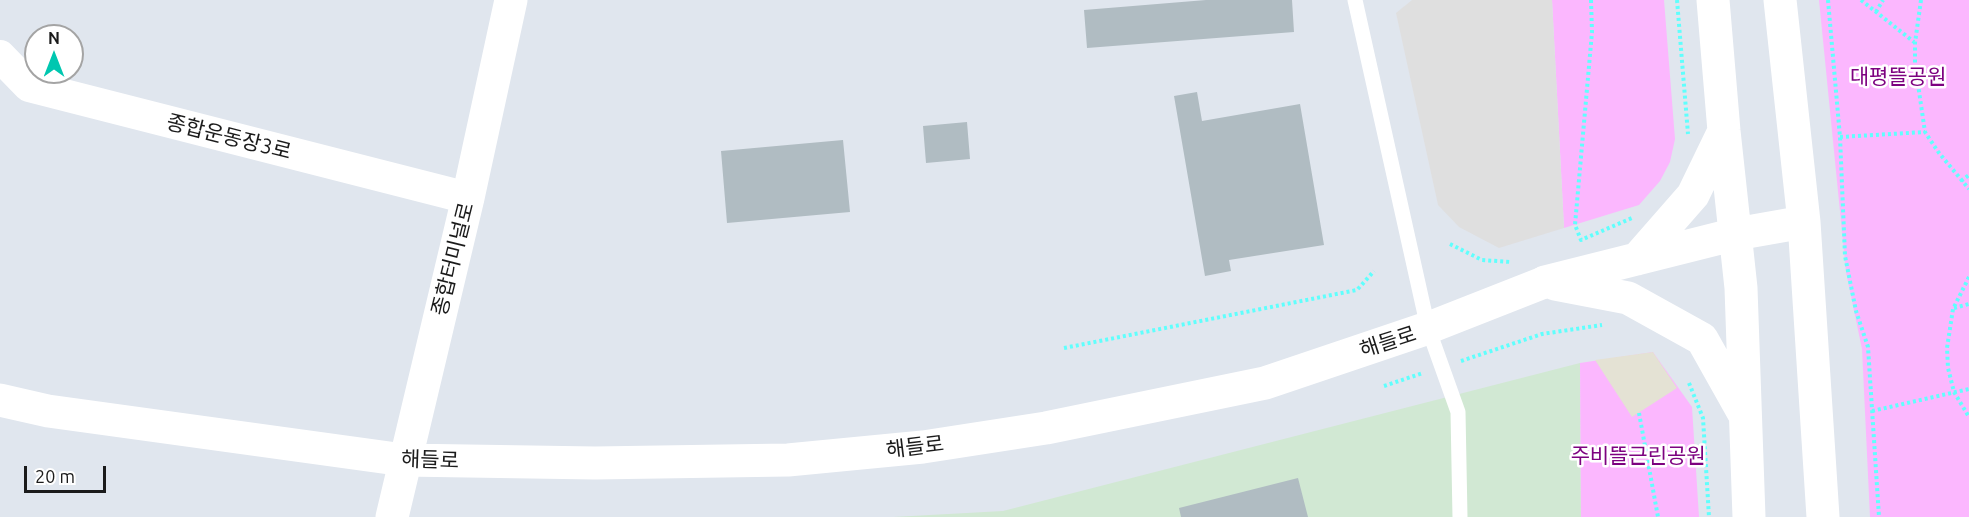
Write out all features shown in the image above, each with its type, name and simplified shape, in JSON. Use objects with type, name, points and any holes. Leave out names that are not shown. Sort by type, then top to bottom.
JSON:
[{"type":"street","name":"종합터미널로","points":[[392,517],[468,198],[511,0]]},
{"type":"street","points":[[1713,0],[1741,288],[1749,517]]},
{"type":"street","points":[[1780,0],[1804,222],[1823,517]]},
{"type":"street","name":"종합운동장3로","points":[[0,56],[29,86],[468,198]]},
{"type":"street","points":[[1636,259],[1693,195],[1724,131]]},
{"type":"street","name":"해들로","points":[[0,400],[48,411],[404,460],[596,463],[788,460],[923,447],[1046,428],[1265,383],[1428,328],[1545,282],[1736,234],[1804,222]]},
{"type":"street","points":[[1545,282],[1628,298],[1702,339],[1745,415]]},
{"type":"lane","points":[[1355,0],[1428,328],[1458,412],[1460,517]]},
{"type":"path","points":[[1591,0],[1592,32],[1575,225],[1581,240],[1635,216]]},
{"type":"path","points":[[1677,0],[1688,135]]},
{"type":"path","points":[[1861,0],[1915,43]]},
{"type":"path","points":[[1876,12],[1883,0]]},
{"type":"path","points":[[1921,0],[1915,43],[1917,85],[1925,132],[1960,181],[1969,189]]},
{"type":"path","points":[[1830,1],[1840,137],[1845,256],[1856,311],[1868,346],[1879,517]]},
{"type":"path","points":[[1840,137],[1925,132]]},
{"type":"path","points":[[1960,181],[1969,175]]},
{"type":"path","points":[[1450,244],[1482,260],[1513,262]]},
{"type":"path","points":[[1064,348],[1357,290],[1374,271]]},
{"type":"path","points":[[1969,277],[1953,309],[1947,348],[1948,368],[1954,392],[1969,417]]},
{"type":"path","points":[[1953,309],[1969,304]]},
{"type":"path","points":[[1384,386],[1542,334],[1603,325]]},
{"type":"path","points":[[1686,374],[1703,418],[1709,517]]},
{"type":"path","points":[[1872,411],[1969,389]]},
{"type":"path","points":[[1639,413],[1658,517]]},
{"type":"shaded area","points":[[1412,0],[1552,0],[1564,228],[1499,248],[1459,227],[1438,205],[1396,13]]},
{"type":"shaded area","points":[[1653,352],[1677,388],[1632,417],[1595,360]]},
{"type":"shaded area","points":[[1580,363],[1581,517],[893,517],[1003,511]]},
{"type":"green space","points":[[1552,0],[1664,0],[1675,139],[1670,162],[1660,181],[1639,205],[1564,228]]},
{"type":"green space","name":"대평뜰공원","points":[[1819,0],[1969,0],[1969,517],[1870,517],[1862,349],[1846,272]]},
{"type":"green space","name":"주비뜰근린공원","points":[[1653,352],[1692,407],[1699,517],[1581,517],[1580,363]]},
{"type":"building","points":[[1206,0],[1292,0],[1294,32],[1087,48],[1084,10]]},
{"type":"building","points":[[1197,92],[1202,121],[1300,104],[1324,245],[1229,260],[1231,271],[1205,276],[1174,96]]},
{"type":"building","points":[[967,122],[970,159],[926,163],[923,126]]},
{"type":"building","points":[[843,140],[850,212],[727,223],[721,151]]},
{"type":"building","points":[[1298,478],[1308,517],[1181,517],[1179,508]]}]
